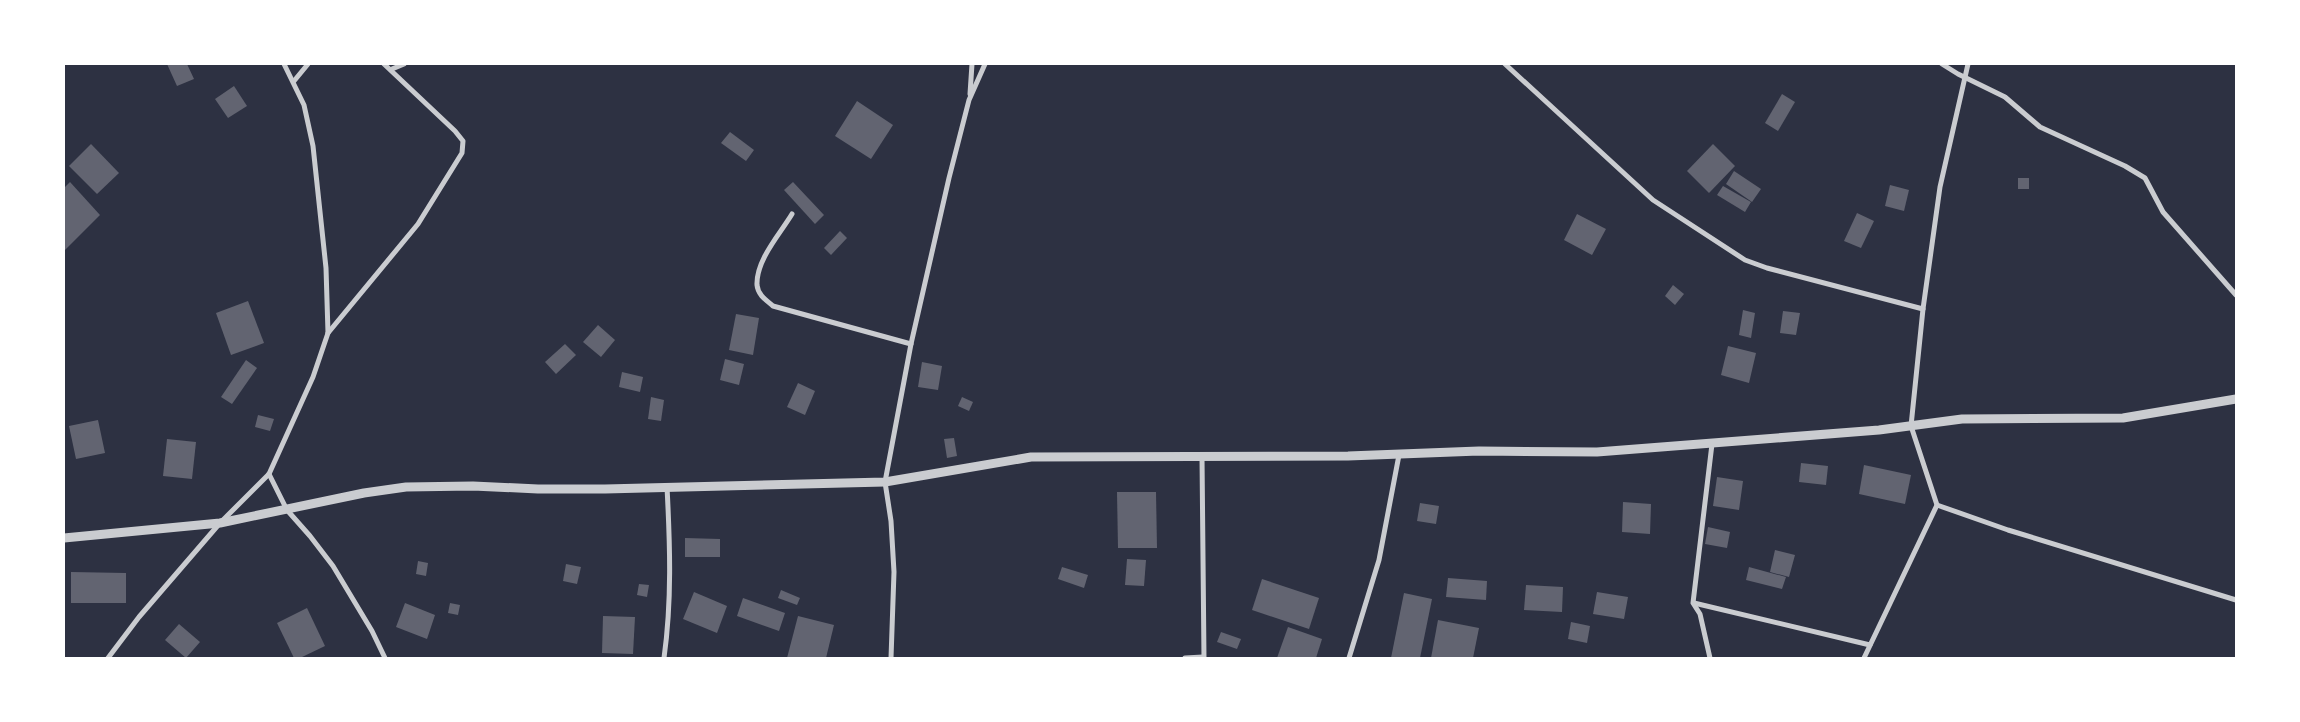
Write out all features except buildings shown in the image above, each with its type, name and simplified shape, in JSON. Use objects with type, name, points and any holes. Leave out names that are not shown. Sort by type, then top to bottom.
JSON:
[{"type":"street","points":[[108,658],[139,617],[220,523],[269,474],[313,377],[328,333],[326,268],[316,168],[304,105],[294,81],[284,64]]},
{"type":"street","points":[[294,81],[308,64]]},
{"type":"street","points":[[328,333],[418,224],[462,153],[463,141],[455,131],[392,69],[384,64]]},
{"type":"street","points":[[392,69],[404,64]]},
{"type":"street","points":[[891,658],[894,572],[891,521],[885,482],[911,344],[969,100],[972,64]]},
{"type":"street","points":[[969,100],[985,64]]},
{"type":"street","points":[[1505,64],[1653,200],[1745,260],[1767,268],[1923,309]]},
{"type":"street","points":[[1942,64],[2005,97],[2040,127],[2125,166],[2145,178],[2163,212],[2236,295]]},
{"type":"street","points":[[1864,658],[1937,505],[1911,426],[1923,309],[1940,187],[1968,64]]},
{"type":"street","points":[[792,214],[760,270],[757,285],[762,298],[773,306],[911,344]]},
{"type":"street","points":[[64,538],[220,523],[364,493],[406,487],[473,486],[596,489],[885,482],[1031,457],[1399,455],[1479,451],[1597,452],[1712,444],[1911,426],[1962,419],[2123,418],[2236,399]]},
{"type":"street","points":[[1710,658],[1700,614],[1693,603],[1712,444]]},
{"type":"street","points":[[1349,658],[1378,560],[1399,455]]},
{"type":"street","points":[[1185,658],[1204,657],[1202,457]]},
{"type":"street","points":[[269,474],[287,510],[333,566],[372,631],[385,658]]},
{"type":"street","points":[[664,658],[668,626],[670,542],[667,486]]},
{"type":"street","points":[[1937,505],[2008,530],[2236,600]]},
{"type":"street","points":[[1693,603],[1870,645]]}]
